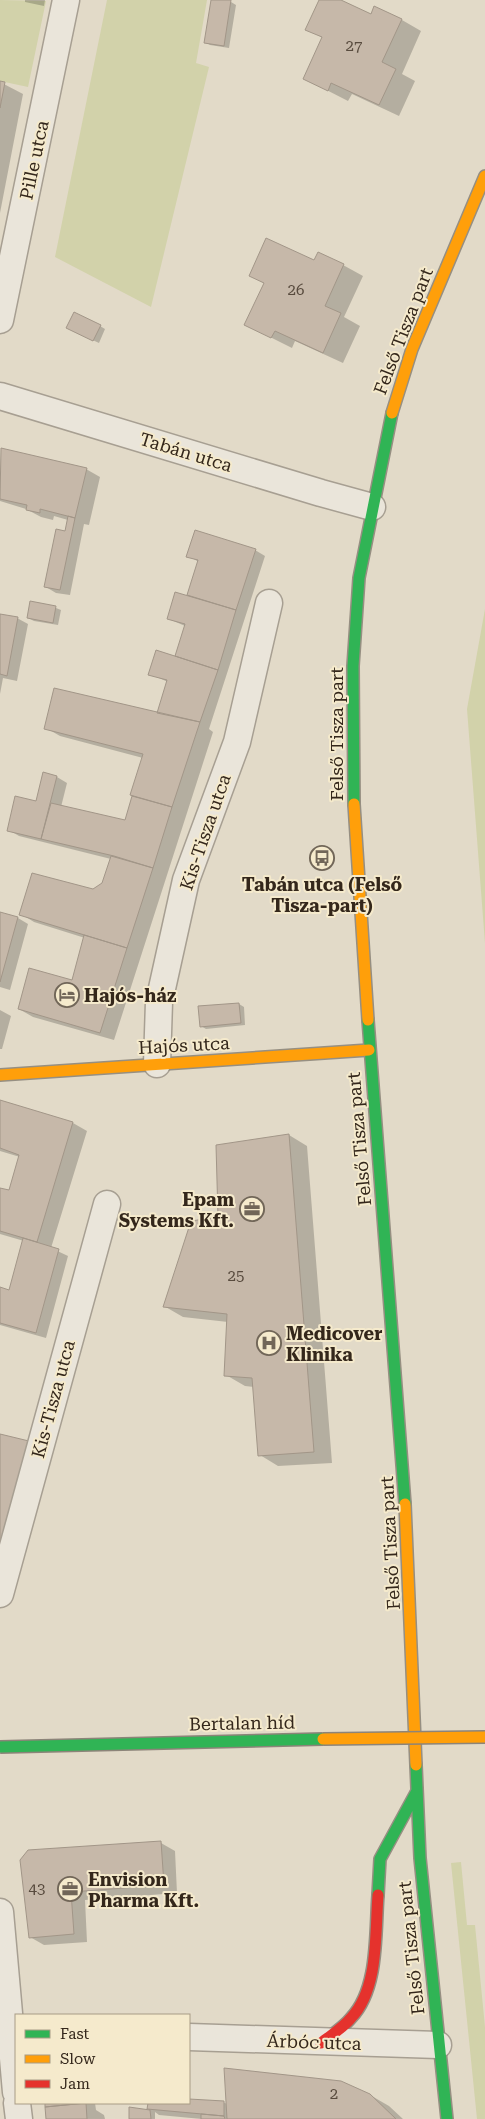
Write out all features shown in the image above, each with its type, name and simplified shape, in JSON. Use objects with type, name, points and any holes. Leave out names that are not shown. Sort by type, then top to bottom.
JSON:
[{"type":"main road","name":"Felső Tisza part","points":[[447,2119],[420,1858],[404,1475],[354,826],[353,666],[359,578],[393,408],[412,350],[485,176]]},
{"type":"main road","name":"Hajós utca","points":[[0,1075],[370,1050]]},
{"type":"main road","name":"Bertalan híd","points":[[0,1747],[233,1740],[485,1737]]},
{"type":"main road","points":[[321,2043],[352,2018],[364,1999],[372,1977],[380,1859],[418,1789]]},
{"type":"street","name":"Pille utca","points":[[0,320],[66,0]]},
{"type":"street","name":"Tabán utca","points":[[0,396],[372,507]]},
{"type":"street","name":"Kis-Tisza utca","points":[[157,1064],[159,1002],[186,880],[237,742],[270,603]]},
{"type":"street","name":"Kis-Tisza utca","points":[[0,1594],[106,1204]]},
{"type":"street","points":[[0,1912],[15,2081]]},
{"type":"street","name":"Árbóc utca","points":[[190,2037],[321,2043],[438,2045]]},
{"type":"street","points":[[17,2104],[19,2119]]},
{"type":"green space","points":[[0,0],[46,1],[28,87],[0,81]]},
{"type":"green space","points":[[107,0],[207,0],[196,63],[209,67],[151,307],[55,257]]},
{"type":"green space","points":[[485,609],[485,943],[467,709]]},
{"type":"green space","points":[[461,1862],[467,1925],[475,1925],[485,2027],[485,2119],[477,2119],[451,1863]]},
{"type":"building","points":[[211,0],[231,0],[224,46],[204,43]]},
{"type":"building","points":[[319,0],[341,0],[371,14],[374,6],[402,19],[382,62],[396,69],[379,105],[331,83],[328,91],[303,79],[322,37],[305,30]]},
{"type":"building","points":[[0,81],[5,82],[0,108]]},
{"type":"building","points":[[266,238],[314,260],[318,252],[344,264],[325,306],[341,313],[323,353],[275,331],[271,338],[244,325],[264,283],[249,276]]},
{"type":"building","points":[[74,312],[101,325],[93,341],[66,328]]},
{"type":"building","points":[[1,448],[87,468],[75,518],[40,509],[40,513],[26,510],[27,505],[0,499]]},
{"type":"building","points":[[68,516],[75,518],[60,590],[44,587],[56,529],[65,531]]},
{"type":"building","points":[[195,530],[256,549],[236,610],[187,595],[198,560],[186,557]]},
{"type":"building","points":[[175,592],[236,610],[218,670],[175,656],[185,624],[167,619]]},
{"type":"building","points":[[30,601],[56,606],[53,623],[27,618]]},
{"type":"building","points":[[0,614],[18,617],[7,676],[0,674]]},
{"type":"building","points":[[156,650],[218,670],[200,722],[157,713],[167,680],[148,675]]},
{"type":"building","points":[[54,688],[200,722],[172,807],[130,795],[143,754],[44,729]]},
{"type":"building","points":[[43,772],[57,776],[41,839],[7,831],[15,796],[36,801]]},
{"type":"building","points":[[132,796],[172,807],[153,868],[114,856],[41,839],[51,803],[125,820]]},
{"type":"building","points":[[111,856],[153,868],[127,948],[19,915],[32,873],[93,889],[102,883]]},
{"type":"building","points":[[0,912],[18,917],[0,982]]},
{"type":"building","name":"Hajós-ház","points":[[84,935],[127,948],[100,1033],[18,1009],[29,968],[72,980]]},
{"type":"building","points":[[239,1003],[241,1023],[200,1027],[198,1006]]},
{"type":"building","points":[[0,1100],[73,1122],[37,1242],[0,1231],[0,1188],[9,1190],[19,1155],[0,1148]]},
{"type":"building","points":[[289,1134],[314,1452],[258,1456],[252,1378],[224,1376],[227,1314],[163,1307],[191,1221],[218,1217],[216,1145]]},
{"type":"building","points":[[23,1238],[59,1249],[36,1333],[0,1323],[0,1287],[9,1290]]},
{"type":"building","points":[[0,1434],[33,1442],[7,1543],[0,1541]]},
{"type":"building","name":"Envision Pharma Kft.","points":[[161,1841],[164,1885],[71,1892],[74,1934],[29,1938],[20,1860],[28,1850]]},
{"type":"building","points":[[224,2068],[341,2081],[370,2094],[396,2119],[227,2119]]},
{"type":"building","points":[[190,2099],[224,2101],[224,2116],[147,2109],[148,2104],[190,2104]]},
{"type":"building","points":[[45,2104],[76,2104],[45,2107]]},
{"type":"building","points":[[86,2104],[87,2119],[46,2119],[45,2107]]},
{"type":"building","points":[[129,2107],[150,2110],[151,2119],[129,2119]]},
{"type":"building","points":[[201,2114],[224,2116],[225,2119],[201,2119]]},
{"type":"traffic: fast","points":[[354,804],[353,666],[359,578],[392,413]]},
{"type":"traffic: fast","points":[[368,1020],[405,1504]]},
{"type":"traffic: fast","points":[[0,1747],[323,1739]]},
{"type":"traffic: fast","points":[[416,1765],[420,1858],[447,2119]]},
{"type":"traffic: fast","points":[[378,1895],[380,1859],[417,1791]]},
{"type":"traffic: slow","points":[[392,413],[412,349],[485,176]]},
{"type":"traffic: slow","points":[[354,804],[368,1020]]},
{"type":"traffic: slow","points":[[0,1075],[369,1050]]},
{"type":"traffic: slow","points":[[405,1504],[416,1765]]},
{"type":"traffic: slow","points":[[323,1739],[485,1737]]},
{"type":"traffic: jam","points":[[321,2043],[348,2022],[360,2006],[367,1992],[376,1943],[378,1895]]},
{"type":"place","name":"Tabán utca (Felső Tisza-part)","points":[[322,858]]},
{"type":"place","name":"Hajós-ház","points":[[67,995]]},
{"type":"place","name":"Epam Systems Kft.","points":[[252,1209]]},
{"type":"place","name":"Medicover Klinika","points":[[269,1343]]},
{"type":"place","name":"Envision Pharma Kft.","points":[[70,1889]]}]
